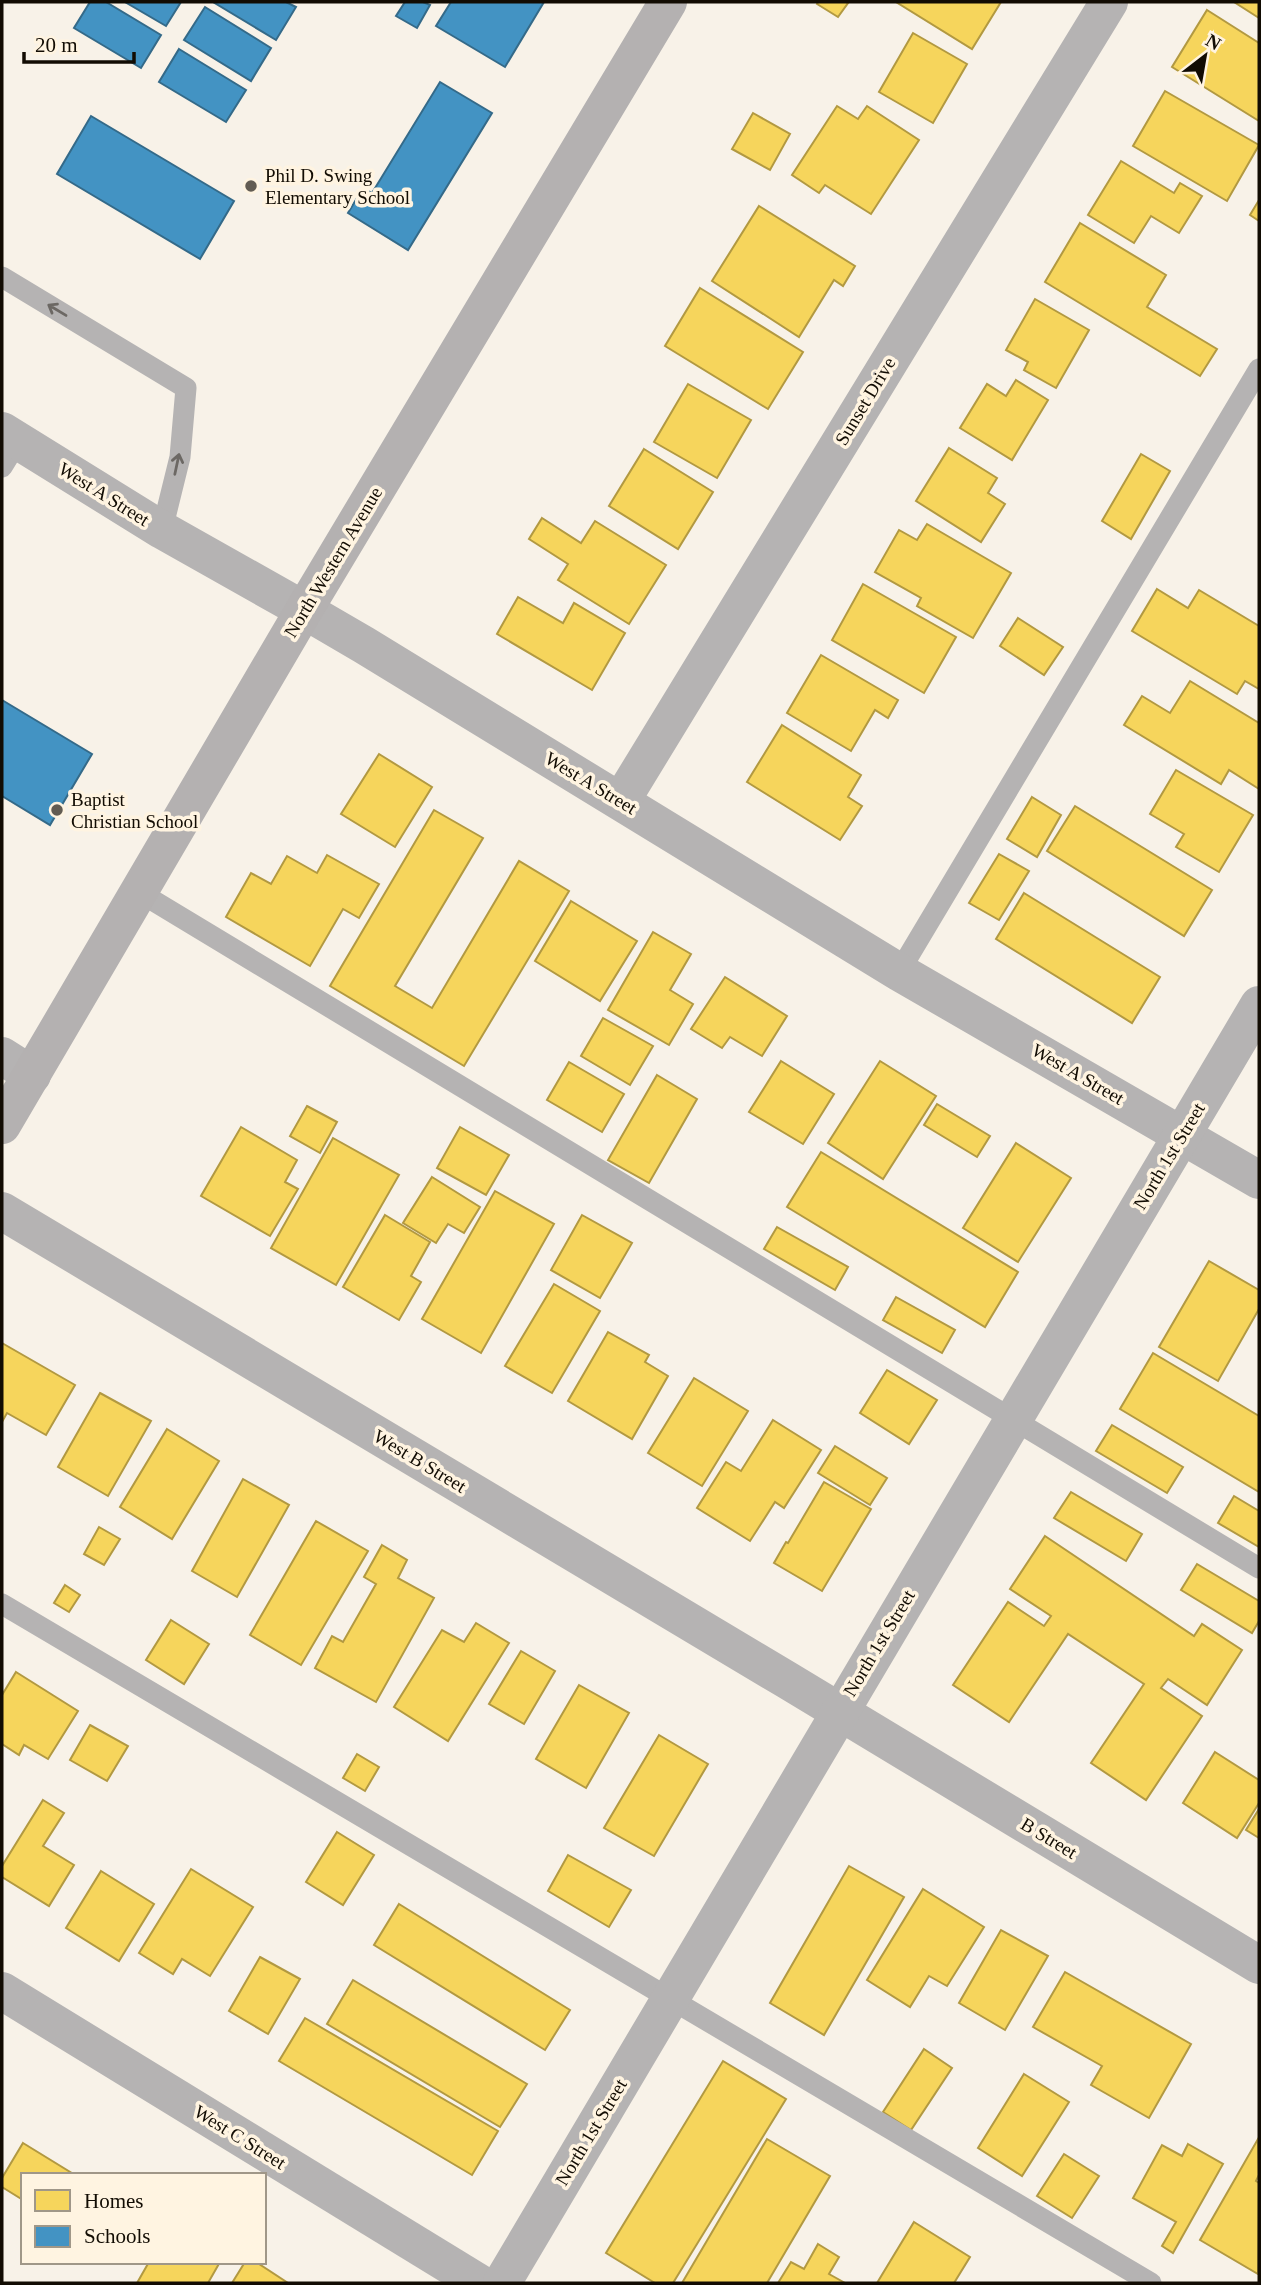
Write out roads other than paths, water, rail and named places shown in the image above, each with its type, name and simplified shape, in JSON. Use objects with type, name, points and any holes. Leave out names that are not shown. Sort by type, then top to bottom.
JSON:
[{"type":"main road","name":"North Western Avenue","points":[[2,1125],[17,1065],[139,892],[304,610],[668,2]]},
{"type":"street","name":"Sunset Drive","points":[[621,801],[1109,2]]},
{"type":"street","name":"West A Street","points":[[7,447],[304,610],[899,972],[1259,1180]]},
{"type":"street","name":"North 1st Street","points":[[502,2283],[1259,1005]]},
{"type":"street","name":"West B Street","points":[[2,1211],[839,1712]]},
{"type":"street","name":"B Street","points":[[839,1712],[1259,1965]]},
{"type":"street","name":"West C Street","points":[[2,1991],[479,2283]]},
{"type":"lane","points":[[2,277],[186,388],[180,457],[162,530]]},
{"type":"lane","points":[[899,972],[1259,369]]},
{"type":"lane","points":[[139,892],[1259,1568]]},
{"type":"lane","points":[[2,1604],[1151,2283]]},
{"type":"place","name":"Phil D. Swing Elementary School","points":[[251,186]]},
{"type":"place","name":"Baptist Christian School","points":[[57,810]]}]
